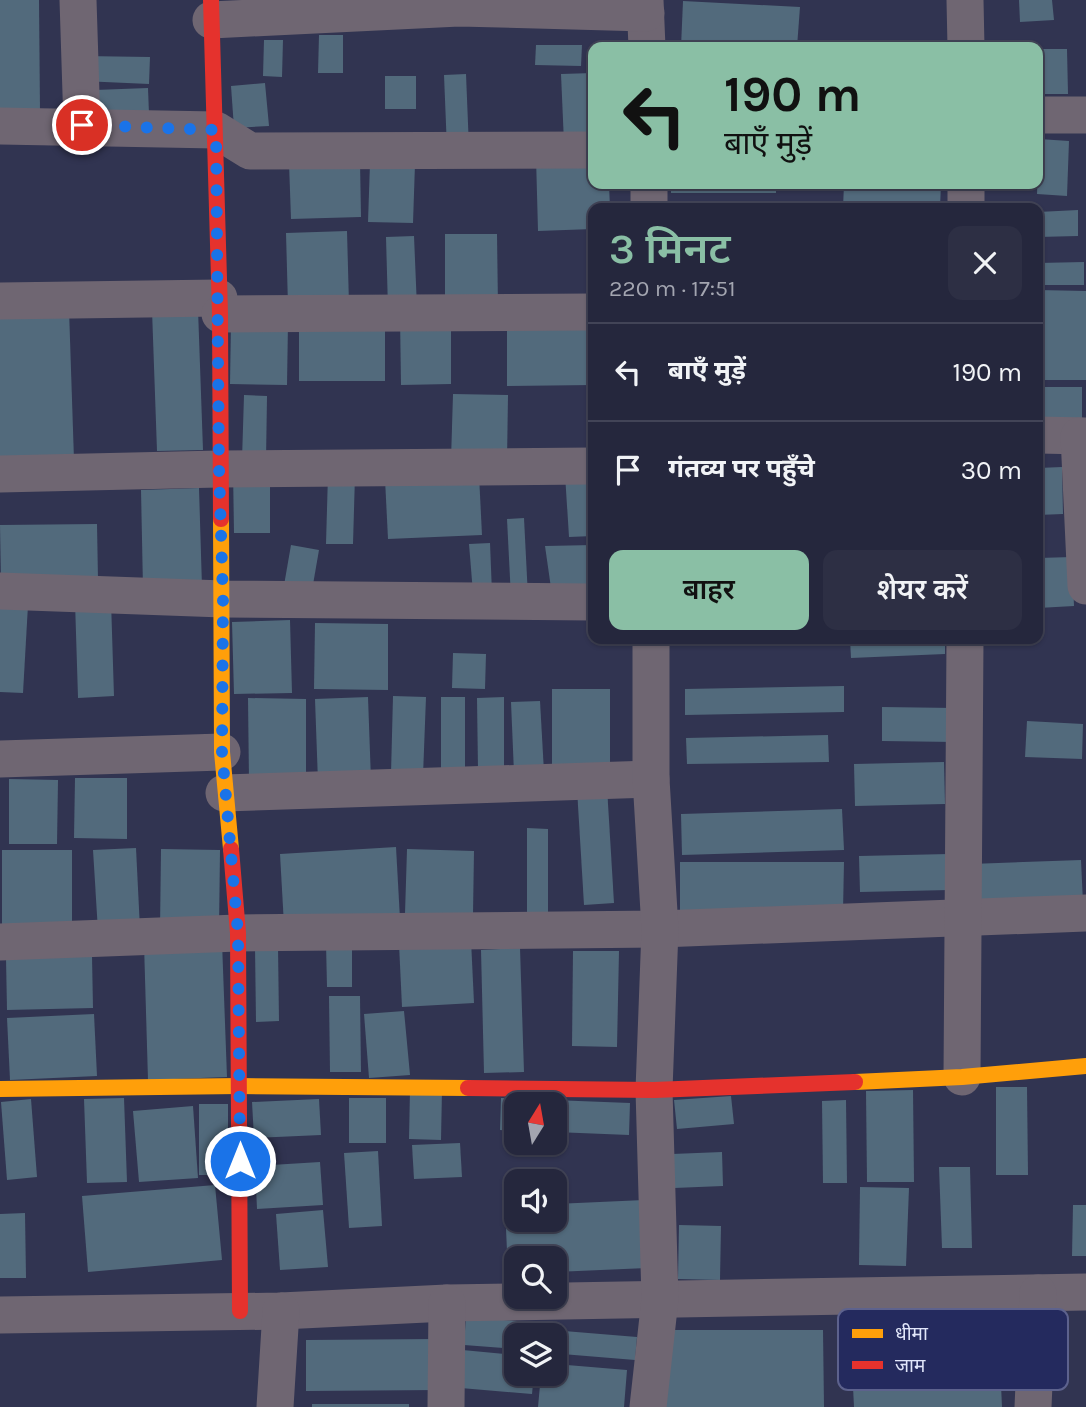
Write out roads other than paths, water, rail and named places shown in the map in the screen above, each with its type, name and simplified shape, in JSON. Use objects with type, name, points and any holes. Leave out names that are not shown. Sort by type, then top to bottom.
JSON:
[{"type":"street","points":[[78,0],[82,125]]},
{"type":"street","points":[[965,0],[966,42]]},
{"type":"street","points":[[240,1311],[238,933],[222,752],[220,306],[211,10],[459,4],[646,20]]},
{"type":"street","points":[[1043,115],[1086,115]]},
{"type":"street","points":[[0,126],[82,125],[216,130],[250,151],[588,150]]},
{"type":"street","points":[[0,301],[588,312]]},
{"type":"street","points":[[1043,435],[1083,436],[1086,586]]},
{"type":"street","points":[[0,474],[219,468],[588,466]]},
{"type":"street","points":[[0,590],[223,599],[588,601]]},
{"type":"street","points":[[648,1407],[660,1299],[654,1090],[660,929],[650,779],[651,644]]},
{"type":"street","points":[[962,1077],[965,644]]},
{"type":"street","points":[[0,759],[222,752]]},
{"type":"street","points":[[224,793],[650,779]]},
{"type":"street","points":[[0,942],[238,933],[660,929],[1086,913]]},
{"type":"street","points":[[0,1089],[239,1086],[654,1090],[962,1077],[1086,1066]]},
{"type":"street","points":[[0,1315],[281,1311],[447,1303],[1086,1292]]},
{"type":"street","points":[[1037,1309],[1038,1293]]},
{"type":"street","points":[[446,1407],[447,1303]]},
{"type":"street","points":[[275,1407],[281,1311]]}]
